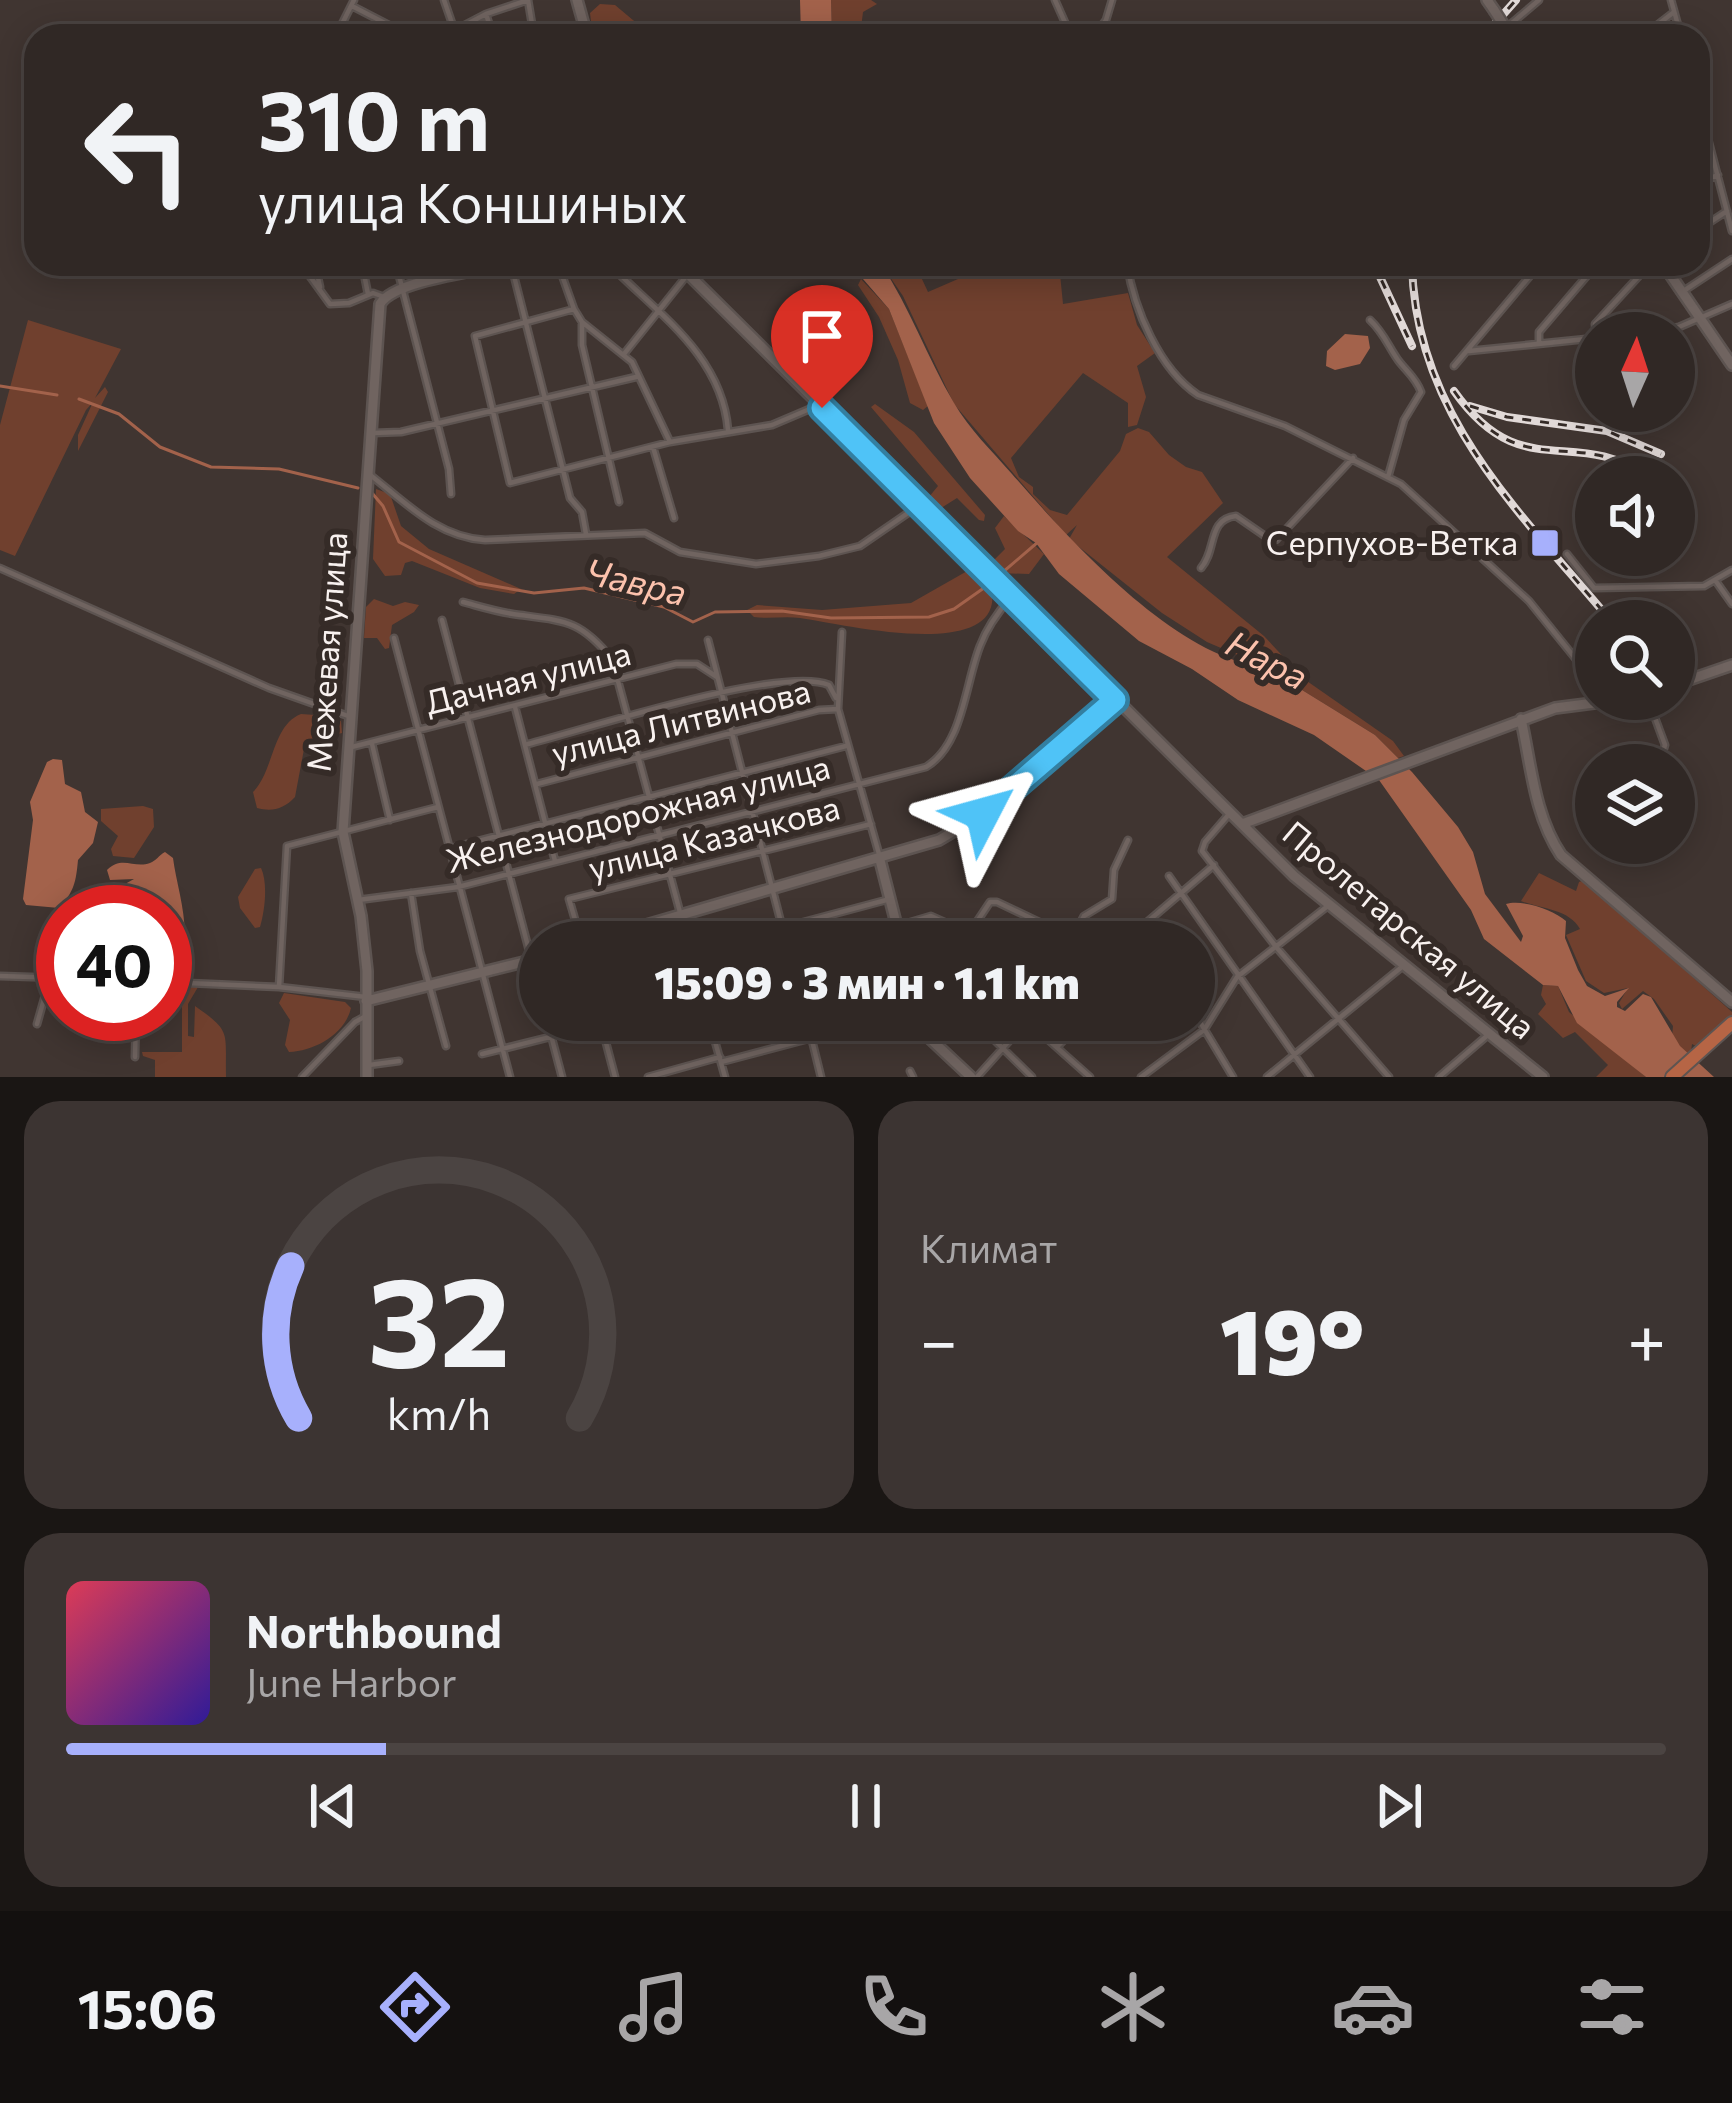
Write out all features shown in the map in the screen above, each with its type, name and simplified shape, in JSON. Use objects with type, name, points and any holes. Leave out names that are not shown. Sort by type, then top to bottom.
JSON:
[{"type":"main road","points":[[1672,1077],[1732,1023]]},
{"type":"street","points":[[444,0],[452,22],[468,24],[509,3],[528,0]]},
{"type":"street","points":[[1513,24],[1539,0]]},
{"type":"street","points":[[1671,0],[1678,24]]},
{"type":"street","points":[[353,3],[389,24]]},
{"type":"street","points":[[1658,24],[1674,12]]},
{"type":"street","points":[[486,14],[489,24]]},
{"type":"street","points":[[1710,154],[1732,231]]},
{"type":"street","points":[[1710,178],[1718,175]]},
{"type":"street","points":[[1710,222],[1727,211]]},
{"type":"street","points":[[311,276],[330,304],[349,304],[368,294]]},
{"type":"street","points":[[318,276],[320,287]]},
{"type":"street","points":[[364,276],[368,294]]},
{"type":"street","points":[[399,276],[449,470],[451,494]]},
{"type":"street","points":[[368,294],[382,301],[402,288],[456,276]]},
{"type":"street","points":[[514,276],[570,498],[582,512],[586,534]]},
{"type":"street","points":[[562,276],[582,322],[632,362],[670,442]]},
{"type":"street","points":[[621,276],[706,360],[724,405],[728,430]]},
{"type":"street","points":[[624,354],[686,276]]},
{"type":"street","name":"Пролетарская улица","points":[[690,276],[1230,813],[1330,904],[1535,1075]]},
{"type":"street","points":[[1130,276],[1142,320],[1185,387],[1285,425],[1401,484],[1529,602],[1575,658]]},
{"type":"street","points":[[1454,366],[1530,276]]},
{"type":"street","points":[[1539,344],[1539,332],[1587,276]]},
{"type":"street","points":[[1606,312],[1639,276]]},
{"type":"street","points":[[1671,276],[1732,365]]},
{"type":"street","points":[[1682,292],[1706,276]]},
{"type":"street","name":"Межевая улица","points":[[367,1071],[367,971],[343,832],[382,301]]},
{"type":"street","points":[[1695,321],[1732,304]]},
{"type":"street","points":[[574,308],[475,336],[510,482],[670,442],[784,422],[819,405]]},
{"type":"street","points":[[1370,320],[1389,339],[1421,392],[1404,420],[1388,477]]},
{"type":"street","points":[[582,322],[582,345],[620,502]]},
{"type":"street","points":[[1469,351],[1575,340]]},
{"type":"street","points":[[369,432],[394,434],[636,377]]},
{"type":"street","points":[[653,447],[674,518]]},
{"type":"street","points":[[1201,568],[1211,556],[1214,531],[1225,518],[1236,516],[1276,540],[1353,458]]},
{"type":"street","points":[[366,470],[433,524],[459,537],[645,533],[672,550],[757,564],[844,552],[878,537],[921,504]]},
{"type":"street","points":[[1567,554],[1594,587],[1704,586],[1732,570]]},
{"type":"street","points":[[0,568],[269,688],[351,717]]},
{"type":"street","points":[[1715,580],[1732,604]]},
{"type":"street","name":"Железнодорожная улица","points":[[358,900],[458,887],[926,767],[946,753],[980,645],[1011,597]]},
{"type":"street","points":[[463,602],[573,623],[612,659],[683,921]]},
{"type":"street","points":[[442,620],[523,921]]},
{"type":"street","points":[[836,698],[842,632]]},
{"type":"street","points":[[394,638],[510,1077]]},
{"type":"street","points":[[708,640],[781,921]]},
{"type":"street","name":"Дачная улица","points":[[347,748],[689,663],[708,668],[717,677]]},
{"type":"street","points":[[1695,678],[1732,665]]},
{"type":"street","points":[[528,744],[773,681],[815,680],[830,685],[894,921]]},
{"type":"street","points":[[654,921],[880,860],[962,829],[1115,700]]},
{"type":"street","points":[[1242,824],[1521,719],[1575,705]]},
{"type":"street","points":[[515,707],[555,861]]},
{"type":"street","name":"улица Литвинова","points":[[537,784],[819,710],[838,709]]},
{"type":"street","points":[[1521,719],[1537,798],[1549,838],[1561,855],[1732,1002]]},
{"type":"street","points":[[371,742],[390,820]]},
{"type":"street","points":[[449,848],[846,746]]},
{"type":"street","points":[[279,987],[287,846],[438,807]]},
{"type":"street","points":[[1230,813],[1202,846],[1276,948],[1389,1077]]},
{"type":"street","name":"улица Казачкова","points":[[575,921],[569,899],[871,824]]},
{"type":"street","points":[[1081,921],[1112,899],[1114,870],[1128,840]]},
{"type":"street","points":[[1148,921],[1214,865]]},
{"type":"street","points":[[1168,876],[1310,1077]]},
{"type":"street","points":[[411,892],[429,988],[446,1046]]},
{"type":"street","points":[[809,921],[890,899]]},
{"type":"street","points":[[977,921],[990,902],[1034,921]]},
{"type":"street","points":[[1215,1012],[1237,977],[1330,904]]},
{"type":"street","points":[[913,921],[931,916],[943,921]]},
{"type":"street","points":[[192,983],[279,987],[366,999],[519,964]]},
{"type":"street","points":[[1267,1077],[1403,966]]},
{"type":"street","points":[[0,976],[36,977]]},
{"type":"street","points":[[302,1077],[366,1016]]},
{"type":"street","points":[[1439,1077],[1489,1034]]},
{"type":"street","points":[[135,1041],[135,1057]]},
{"type":"street","points":[[482,1054],[542,1041]]},
{"type":"street","points":[[553,1041],[562,1077]]},
{"type":"street","points":[[605,1041],[615,1077]]},
{"type":"street","points":[[715,1041],[725,1077]]},
{"type":"street","points":[[648,1077],[796,1041]]},
{"type":"street","points":[[813,1041],[821,1077]]},
{"type":"street","points":[[932,1041],[969,1076],[1008,1041]]},
{"type":"street","points":[[994,1041],[1032,1077]]},
{"type":"street","points":[[1050,1041],[1090,1077]]},
{"type":"street","points":[[1057,1048],[1064,1041]]},
{"type":"street","points":[[1141,1077],[1189,1041]]},
{"type":"street","points":[[1211,1041],[1233,1077]]},
{"type":"street","points":[[367,1071],[399,1061]]},
{"type":"shaded area","points":[[800,0],[831,0],[832,24],[801,24]]},
{"type":"shaded area","points":[[831,0],[877,4],[863,12],[862,24],[832,24]]},
{"type":"shaded area","points":[[600,4],[615,5],[638,24],[591,24],[590,13]]},
{"type":"shaded area","points":[[860,276],[888,276],[967,422],[1093,561],[1160,619],[1195,642],[1229,658],[1263,666],[1375,735],[1458,827],[1473,852],[1485,894],[1521,942],[1523,936],[1506,904],[1529,904],[1561,917],[1566,921],[1565,938],[1587,986],[1605,996],[1629,988],[1617,1002],[1625,1011],[1643,994],[1651,997],[1680,1046],[1714,1077],[1646,1077],[1577,1023],[1558,986],[1543,985],[1484,939],[1471,910],[1379,780],[1314,735],[1238,700],[1139,641],[1059,574],[1036,543],[1018,531],[970,478],[934,423],[889,309]]},
{"type":"shaded area","points":[[889,276],[921,276],[928,292],[965,276],[1060,276],[1063,304],[1128,293],[1137,325],[1155,353],[1137,366],[1146,397],[1137,425],[1128,427],[1128,403],[1083,373],[1011,458],[1019,477],[1050,510],[1067,515],[1120,451],[1126,434],[1138,428],[1149,432],[1169,455],[1202,472],[1223,503],[1167,557],[1264,636],[1304,679],[1393,741],[1404,756],[1398,758],[1375,735],[1263,666],[1207,642],[1162,613],[1069,539],[1077,525],[1066,535],[954,404]]},
{"type":"shaded area","points":[[861,279],[889,309],[928,406],[923,410],[910,403],[898,360],[858,285]]},
{"type":"shaded area","points":[[28,320],[121,349],[95,398],[105,387],[108,392],[78,451],[78,435],[93,402],[15,556],[0,550],[0,425]]},
{"type":"shaded area","points":[[1345,334],[1368,336],[1370,348],[1360,364],[1335,370],[1326,366],[1327,351]]},
{"type":"shaded area","points":[[875,404],[914,432],[985,515],[984,521],[957,498],[938,510],[924,503],[938,486],[871,407]]},
{"type":"shaded area","points":[[376,489],[390,494],[401,526],[429,549],[521,589],[514,594],[480,588],[412,561],[405,563],[401,575],[385,576],[373,559]]},
{"type":"shaded area","points":[[1004,516],[1044,554],[1029,574],[999,573],[993,567],[1005,549],[995,528]]},
{"type":"shaded area","points":[[969,570],[980,570],[986,577],[992,603],[983,620],[963,630],[906,633],[800,618],[754,617],[747,610],[757,605],[822,610],[911,603]]},
{"type":"shaded area","points":[[374,599],[393,606],[419,605],[392,625],[389,648],[377,638],[364,638],[366,607]]},
{"type":"shaded area","points":[[301,714],[341,721],[342,733],[318,739],[304,749],[291,801],[268,810],[257,808],[253,792],[284,728]]},
{"type":"shaded area","points":[[62,760],[65,784],[81,792],[85,812],[98,822],[93,843],[78,860],[74,885],[36,885],[36,906],[26,905],[33,820],[30,802],[47,762]]},
{"type":"shaded area","points":[[101,809],[153,809],[154,827],[134,858],[113,856],[111,849],[118,836],[101,821]]},
{"type":"shaded area","points":[[165,852],[173,858],[178,885],[123,885],[134,879],[110,880],[107,870],[118,863],[150,863]]},
{"type":"shaded area","points":[[261,868],[264,905],[260,927],[255,928],[238,897],[255,869]]},
{"type":"shaded area","points":[[1539,873],[1576,891],[1584,880],[1732,1012],[1732,1017],[1698,1047],[1692,1044],[1682,1058],[1671,1049],[1673,1026],[1654,999],[1643,991],[1622,1009],[1619,1003],[1628,988],[1604,993],[1586,981],[1566,935],[1580,929],[1575,922],[1562,913],[1521,901]]},
{"type":"shaded area","points":[[1543,985],[1558,986],[1569,1012],[1646,1077],[1596,1077],[1608,1065],[1575,1032],[1563,1038],[1538,1014],[1546,1004]]},
{"type":"shaded area","points":[[284,993],[345,1002],[351,1008],[328,1039],[289,1052],[285,1045],[290,1020],[279,1003]]},
{"type":"shaded area","points":[[195,1006],[224,1034],[226,1077],[155,1077],[155,1060],[142,1052],[182,1052],[182,1041],[194,1037]]},
{"type":"waterway","name":"Чавра","points":[[0,386],[57,395]]},
{"type":"waterway","name":"Чавра","points":[[79,399],[119,414],[160,447],[211,467],[279,469],[358,488]]},
{"type":"waterway","name":"Чавра","points":[[372,493],[399,542],[477,583],[534,593],[584,588],[664,607],[693,622],[715,612],[929,617],[954,609],[991,583]]},
{"type":"waterway","name":"Чавра","points":[[1003,572],[1038,542]]},
{"type":"railway","points":[[1495,24],[1516,0]]},
{"type":"railway","points":[[1380,276],[1412,346]]},
{"type":"railway","points":[[1413,276],[1418,318],[1452,415],[1509,500],[1593,600]]},
{"type":"railway","points":[[1454,391],[1479,420],[1503,437],[1526,446],[1600,456]]},
{"type":"railway","points":[[1470,406],[1507,417],[1607,431],[1661,454]]},
{"type":"place","name":"Серпухов-Ветка","points":[[1545,543]]},
{"type":"route","points":[[822,408],[1115,700],[983,814]]},
{"type":"water label","name":"Нара","points":[[1267,660]]}]
